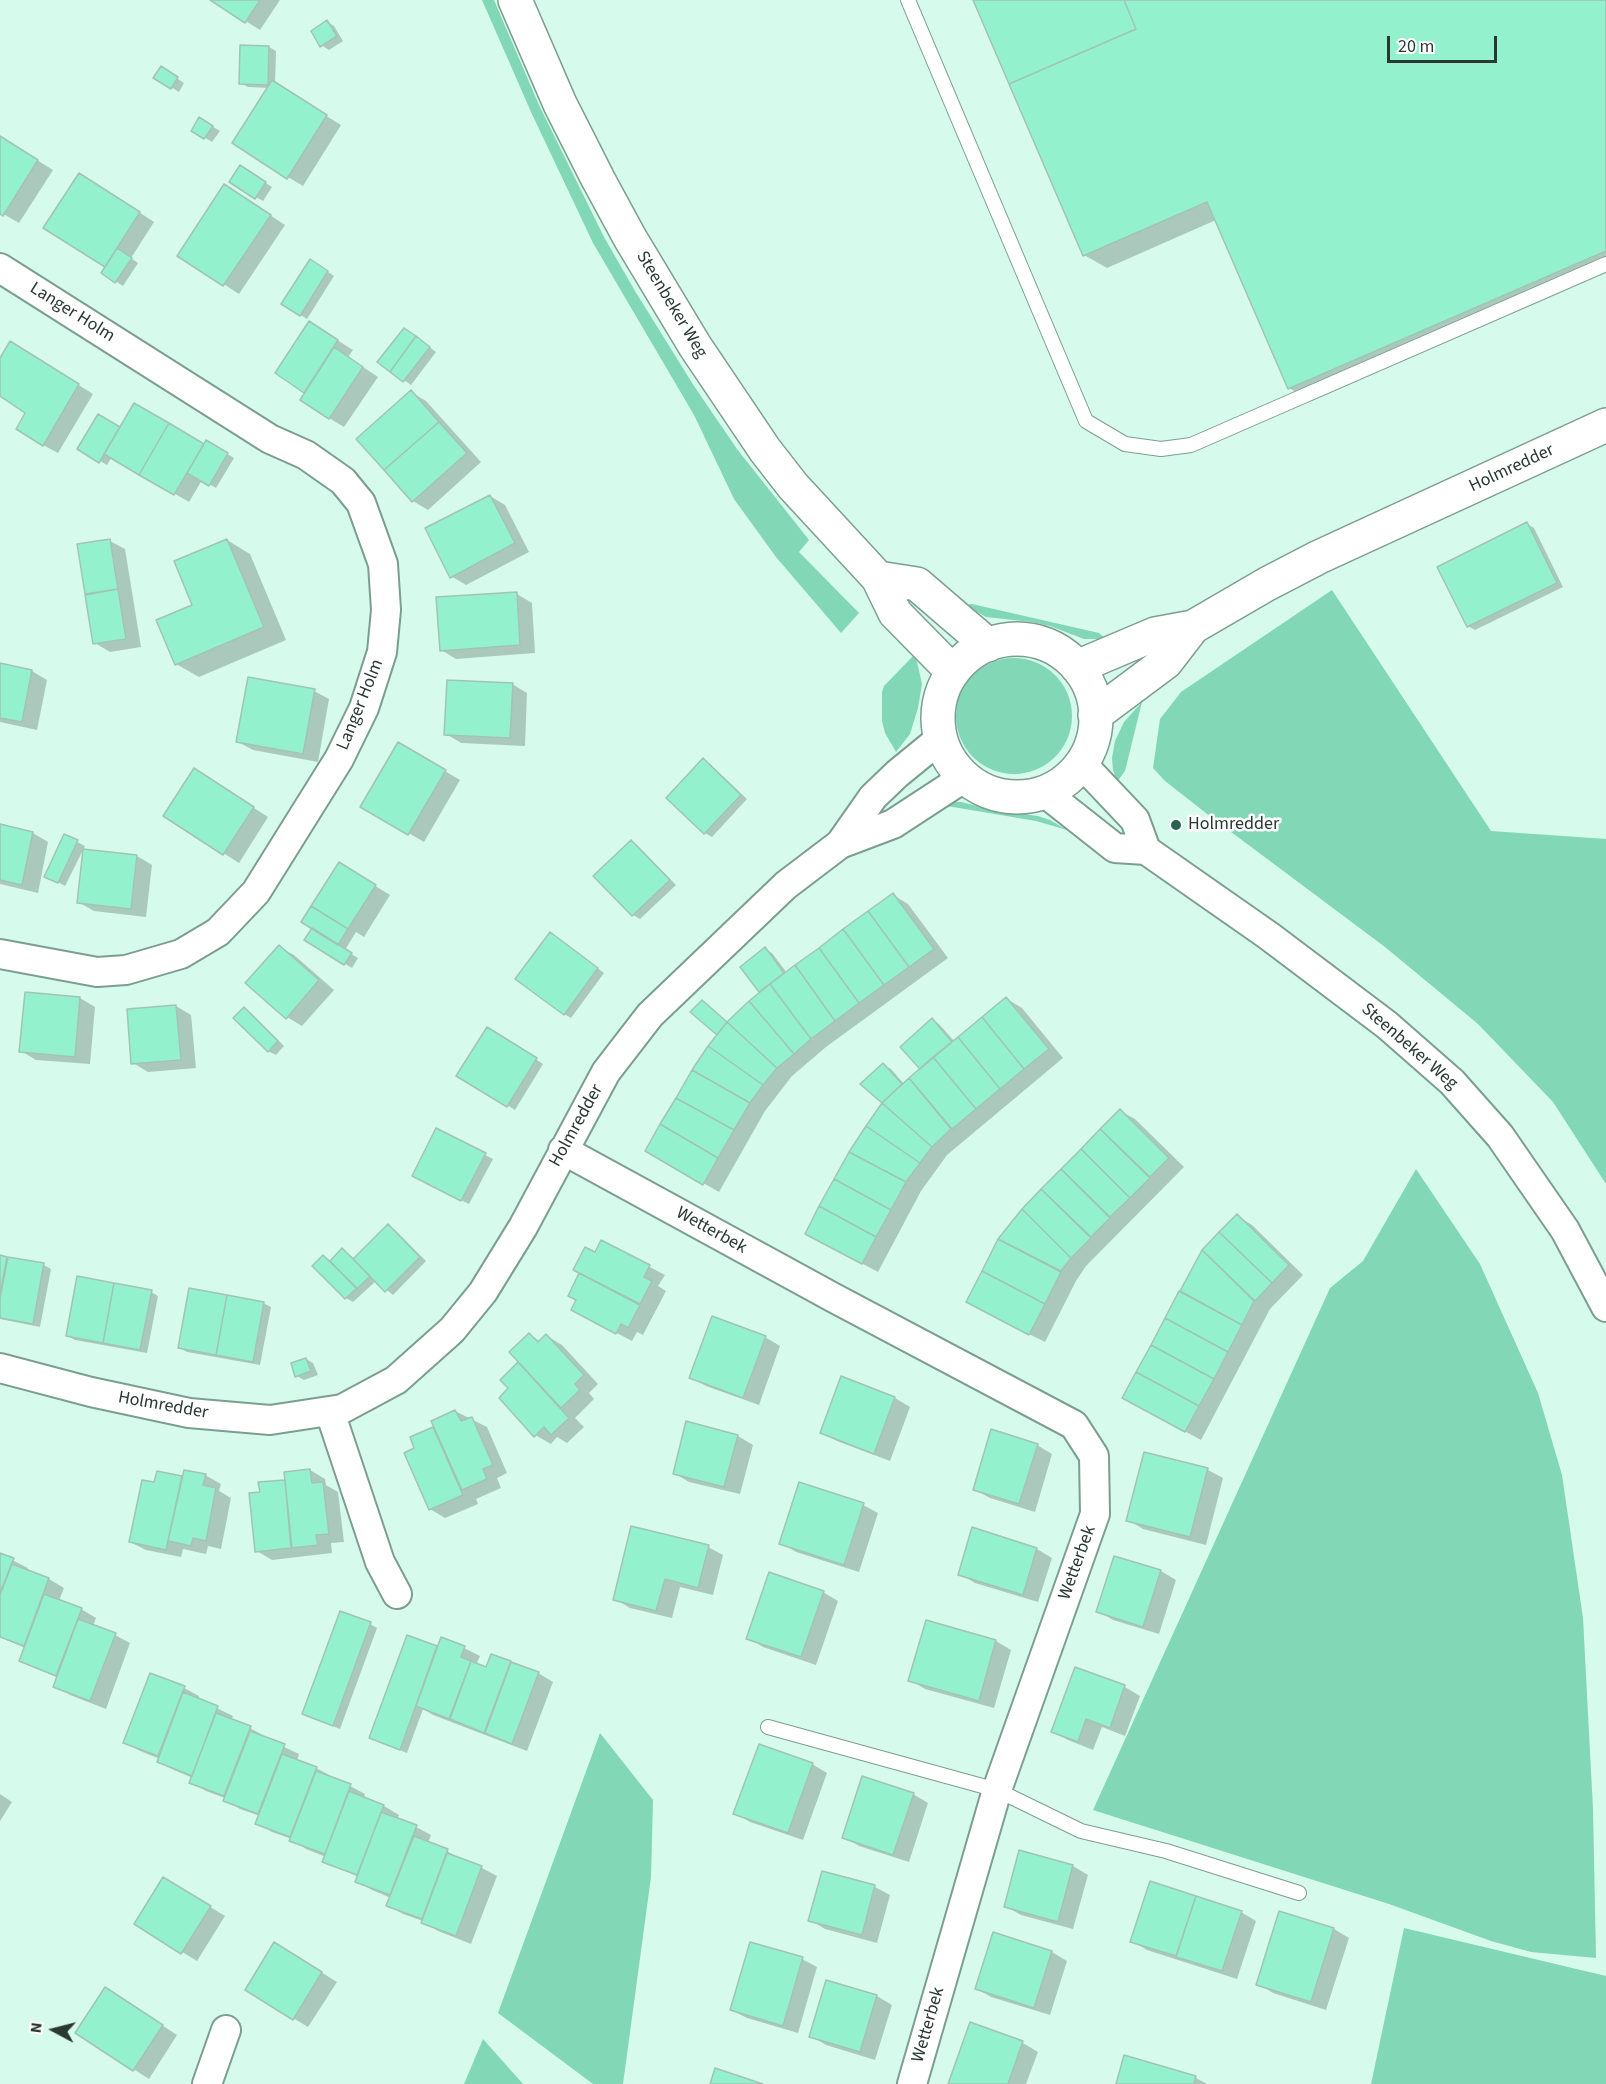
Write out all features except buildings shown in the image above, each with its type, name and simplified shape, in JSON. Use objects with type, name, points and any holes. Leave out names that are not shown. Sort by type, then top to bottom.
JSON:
[{"type":"street","name":"Steenbeker Weg","points":[[514,0],[560,104],[598,179],[630,238],[695,346],[765,450],[793,486],[878,578],[895,613],[953,672]]},
{"type":"street","name":"Langer Holm","points":[[0,268],[270,439],[306,455],[343,482],[362,503],[383,564],[386,610],[382,652],[364,708],[339,759],[256,892],[218,932],[181,954],[126,970],[97,972],[0,954]]},
{"type":"street","name":"Holmredder","points":[[1077,668],[1155,634],[1193,627],[1319,557],[1606,425]]},
{"type":"street","points":[[878,578],[917,584],[988,645]]},
{"type":"street","name":"Holmredder","points":[[1095,715],[1166,662],[1193,627]]},
{"type":"street","points":[[1011,640],[1036,642],[1058,651],[1077,668],[1090,690],[1095,715],[1094,732],[1081,763],[1065,781],[1044,792],[1016,797],[989,792],[965,777],[950,759],[941,738],[938,710],[946,684],[953,672],[968,656],[988,645],[1011,640]]},
{"type":"street","name":"Holmredder","points":[[840,844],[873,797],[941,738]]},
{"type":"street","points":[[1044,792],[1115,848],[1146,850],[1135,820],[1081,763]]},
{"type":"street","name":"Holmredder","points":[[0,1368],[91,1392],[189,1413],[270,1420],[342,1409],[396,1380],[452,1330],[483,1292],[523,1227],[606,1072],[650,1016],[786,885],[840,844],[892,824],[965,777]]},
{"type":"street","name":"Steenbeker Weg","points":[[1146,850],[1305,963],[1387,1025],[1452,1082],[1500,1136],[1565,1230],[1606,1307]]},
{"type":"street","name":"Wetterbek","points":[[563,1149],[834,1298],[1074,1425],[1094,1456],[1095,1514],[997,1790],[912,2084]]},
{"type":"street","points":[[330,1412],[380,1562],[397,1594]]},
{"type":"street","points":[[207,2084],[226,2030]]},
{"type":"lane","points":[[908,0],[1086,421],[1125,444],[1161,449],[1191,445],[1606,264]]},
{"type":"lane","points":[[768,1727],[997,1790],[1081,1830],[1166,1851],[1299,1893]]},
{"type":"green space","points":[[482,0],[494,0],[539,105],[604,237],[635,291],[694,386],[737,449],[809,540],[799,552],[859,613],[841,633],[776,557],[734,499],[694,415],[593,243],[531,112]]},
{"type":"green space","points":[[1332,590],[1491,831],[1606,839],[1606,1184],[1553,1102],[1478,1024],[1385,947],[1211,817],[1165,781],[1153,768],[1160,719],[1181,692]]},
{"type":"green space","points":[[972,604],[1099,633],[1106,639],[1084,639],[1050,626],[986,617],[965,605]]},
{"type":"green space","points":[[914,655],[922,684],[918,708],[910,734],[896,752],[885,733],[882,721],[882,692],[884,686]]},
{"type":"green space","points":[[1014,658],[1036,662],[1055,675],[1068,694],[1072,716],[1068,738],[1055,757],[1036,770],[1014,774],[992,770],[973,757],[960,738],[956,716],[960,694],[973,675],[992,662]]},
{"type":"green space","points":[[1142,702],[1125,771],[1117,782],[1112,758],[1115,741],[1124,722]]},
{"type":"green space","points":[[951,802],[1038,816],[1067,830],[1036,821],[947,806]]},
{"type":"green space","points":[[1416,1169],[1480,1264],[1538,1393],[1562,1475],[1583,1618],[1593,1809],[1596,1958],[1531,1952],[1491,1941],[1389,1904],[1093,1810],[1330,1288],[1363,1261]]},
{"type":"green space","points":[[600,1733],[653,1800],[651,1877],[623,2084],[593,2084],[498,2013]]},
{"type":"green space","points":[[1404,1928],[1606,1976],[1606,2084],[1371,2084]]},
{"type":"green space","points":[[483,2039],[523,2084],[464,2084]]},
{"type":"place","name":"Holmredder","points":[[1176,825]]}]
